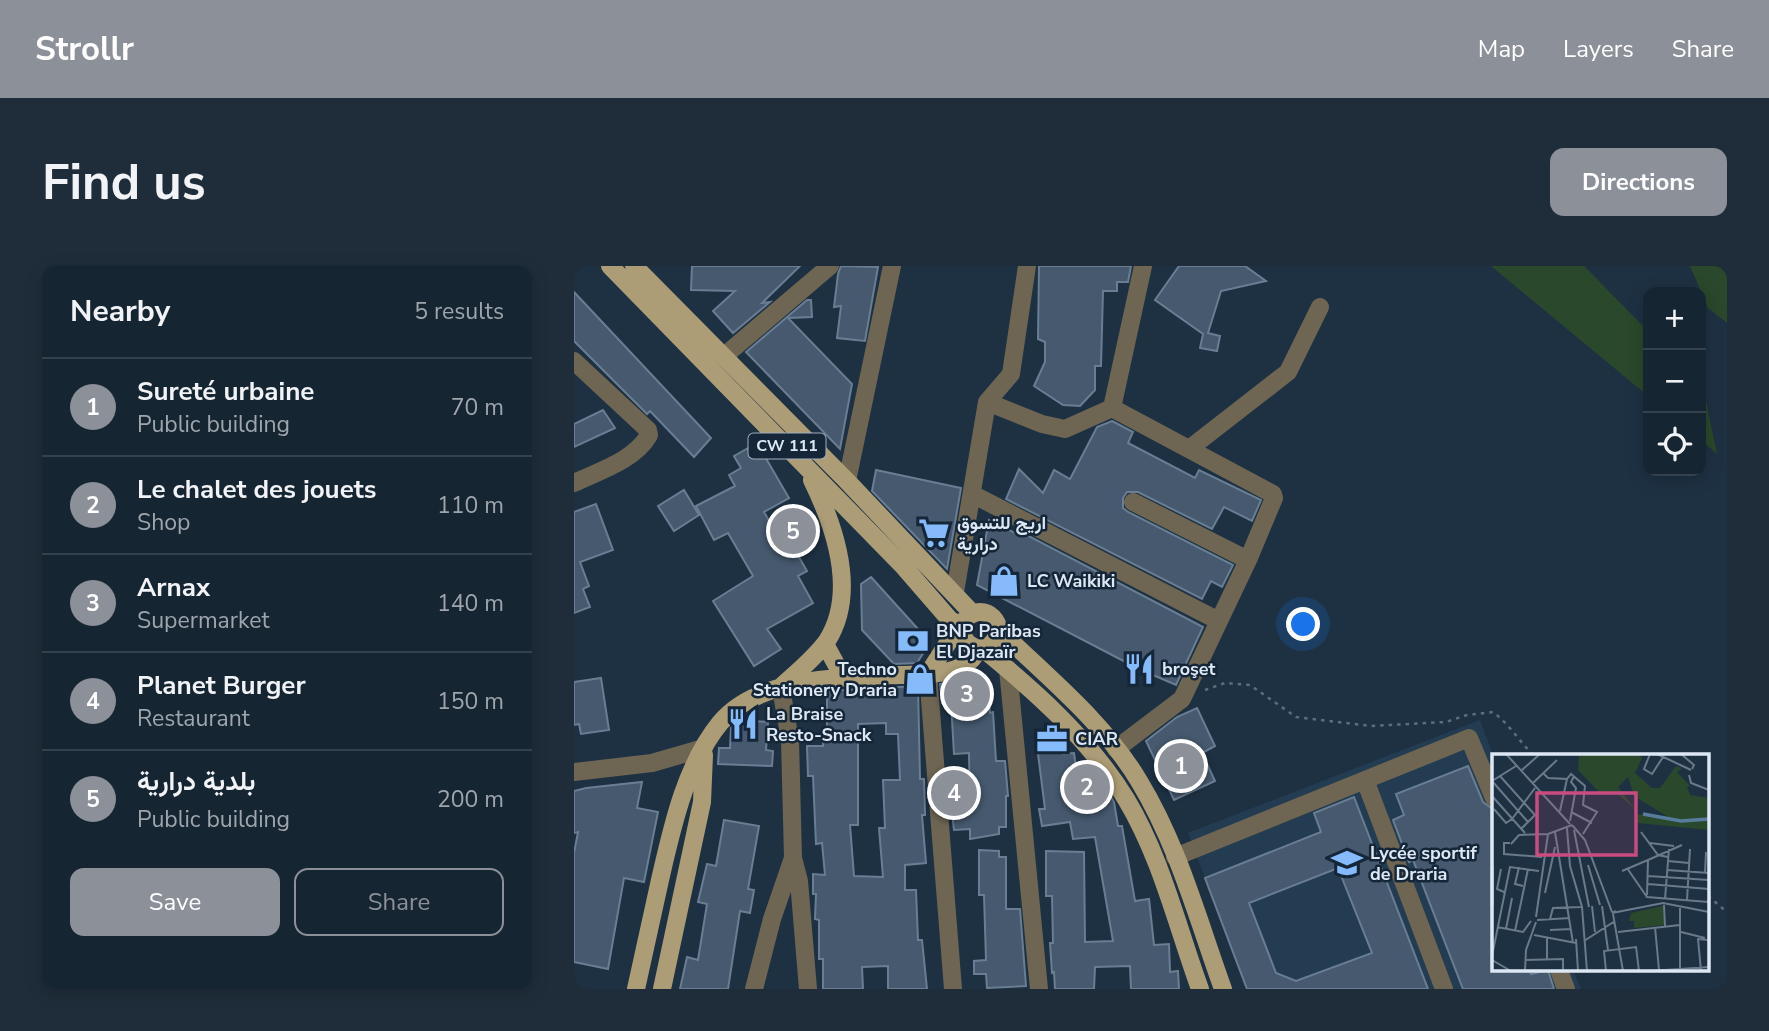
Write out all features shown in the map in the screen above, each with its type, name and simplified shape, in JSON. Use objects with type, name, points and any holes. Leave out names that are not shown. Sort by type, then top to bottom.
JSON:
[{"type":"main road","name":"CW 111","points":[[610,266],[904,567],[950,620],[966,624]]},
{"type":"main road","points":[[634,266],[955,592],[970,644],[1009,669],[1081,739],[1126,798],[1156,864],[1200,989]]},
{"type":"main road","points":[[781,688],[825,644],[838,615],[842,583],[839,557],[825,506],[804,464]]},
{"type":"main road","points":[[928,674],[948,641],[978,612],[994,618],[998,629],[1062,689],[1116,749],[1149,799],[1175,856],[1223,989]]},
{"type":"main road","points":[[636,989],[677,804],[704,748],[720,723],[736,708],[755,697],[781,688],[844,677],[928,674],[960,668],[969,663],[980,648],[992,644],[998,629]]},
{"type":"main road","points":[[825,644],[844,677]]},
{"type":"main road","points":[[662,989],[702,802],[704,748]]},
{"type":"street","points":[[723,357],[830,266]]},
{"type":"street","points":[[847,481],[892,266]]},
{"type":"street","points":[[955,592],[987,402],[1011,374],[1027,266]]},
{"type":"street","points":[[1112,408],[1143,266]]},
{"type":"street","points":[[1189,449],[1288,372],[1320,307]]},
{"type":"street","points":[[574,361],[648,430],[649,435],[625,458],[574,483]]},
{"type":"street","points":[[987,402],[1042,424],[1065,429],[1112,408]]},
{"type":"street","points":[[1112,408],[1273,494],[1274,498],[1248,560],[1182,699],[1116,749]]},
{"type":"street","points":[[972,494],[1219,621]]},
{"type":"street","points":[[1133,502],[1248,560]]},
{"type":"street","points":[[1009,669],[1039,989]]},
{"type":"street","points":[[928,674],[953,989]]},
{"type":"street","points":[[781,688],[790,740],[793,858],[799,881],[808,989]]},
{"type":"street","points":[[1175,856],[1469,738],[1492,792]]},
{"type":"street","points":[[574,772],[652,763],[704,748]]},
{"type":"street","points":[[1365,780],[1444,989]]},
{"type":"street","points":[[754,989],[772,919],[793,858]]},
{"type":"street","points":[[1560,972],[1566,989]]},
{"type":"path","points":[[1182,699],[1225,683],[1250,685],[1296,717],[1371,726],[1446,722],[1467,715],[1493,712],[1507,722],[1532,754]]},
{"type":"path","points":[[1710,898],[1727,912]]},
{"type":"shaded area","name":"Lycée sportif de Draria","points":[[1480,720],[1493,754],[1492,972],[1574,972],[1581,989],[1247,989],[1188,833]]},
{"type":"green space","points":[[1491,266],[1584,266],[1643,326],[1643,392]]},
{"type":"green space","points":[[1690,266],[1727,266],[1727,323],[1708,308],[1706,287],[1699,287]]},
{"type":"green space","points":[[1706,401],[1717,454],[1706,444]]},
{"type":"building","points":[[692,266],[800,266],[762,303],[770,302],[733,333],[713,311],[735,291],[691,290]]},
{"type":"building","points":[[841,266],[878,267],[865,341],[837,338],[841,306],[834,307]]},
{"type":"building","points":[[1039,266],[1131,266],[1128,282],[1117,282],[1117,291],[1103,291],[1101,366],[1095,366],[1095,390],[1080,406],[1063,405],[1034,386],[1045,362],[1045,342],[1038,339]]},
{"type":"building","points":[[1179,266],[1245,266],[1266,281],[1221,291],[1208,333],[1220,336],[1217,351],[1200,348],[1203,334],[1155,300]]},
{"type":"building","points":[[574,292],[711,438],[694,457],[650,411],[647,414],[574,341]]},
{"type":"building","points":[[807,300],[811,300],[812,317],[788,318],[852,384],[840,449],[746,352]]},
{"type":"building","points":[[603,410],[615,428],[574,447],[574,424]]},
{"type":"building","points":[[1112,421],[1133,432],[1128,443],[1195,478],[1199,470],[1261,500],[1252,521],[1224,507],[1212,529],[1138,492],[1127,492],[1123,498],[1123,508],[1128,512],[1233,565],[1222,587],[1211,581],[1202,599],[1006,499],[1019,469],[1043,493],[1054,470],[1070,479],[1097,427]]},
{"type":"building","points":[[757,443],[789,498],[764,512],[783,545],[790,541],[807,571],[798,576],[813,603],[767,629],[781,649],[754,666],[713,601],[753,576],[728,533],[714,540],[696,506],[735,486],[729,475],[741,468],[734,456]]},
{"type":"building","name":"اريج للتسوق درارية","points":[[876,470],[961,488],[947,569],[872,491]]},
{"type":"building","points":[[684,490],[699,515],[674,531],[658,506]]},
{"type":"building","points":[[596,504],[613,550],[580,562],[589,586],[583,589],[590,607],[574,613],[574,512]]},
{"type":"building","points":[[989,520],[1021,536],[1023,533],[1203,627],[1176,685],[1139,669],[977,585]]},
{"type":"building","points":[[871,577],[927,639],[927,647],[917,663],[894,664],[862,630],[861,584]]},
{"type":"building","points":[[971,674],[972,679],[987,678],[990,713],[993,712],[996,761],[1005,761],[1008,796],[1006,827],[999,827],[999,834],[970,839],[970,829],[954,830],[952,813],[970,812],[969,753],[954,754],[951,702],[942,703],[940,684]]},
{"type":"building","points":[[601,678],[609,730],[581,734],[579,724],[574,725],[574,682]]},
{"type":"building","points":[[918,686],[920,779],[924,779],[925,815],[922,815],[926,863],[905,865],[905,890],[916,890],[918,940],[922,940],[927,989],[888,989],[888,966],[862,967],[863,989],[823,989],[823,959],[819,959],[819,920],[815,919],[816,894],[813,894],[813,874],[825,875],[822,843],[816,844],[813,776],[808,776],[807,746],[823,746],[823,736],[827,736],[827,691]],"holes":[[[886,723],[886,734],[898,734],[900,780],[883,780],[885,828],[879,828],[883,877],[854,876],[850,825],[858,825],[858,724]]]},
{"type":"building","points":[[1197,708],[1215,746],[1202,753],[1215,781],[1174,800],[1146,741],[1177,717]]},
{"type":"building","points":[[740,720],[768,722],[766,750],[773,751],[772,766],[718,764],[719,748],[730,748],[731,728]]},
{"type":"building","points":[[1062,743],[1063,754],[1074,753],[1081,803],[1111,797],[1114,802],[1118,826],[1122,826],[1135,901],[1149,899],[1154,945],[1169,944],[1170,972],[1178,971],[1179,989],[1131,989],[1130,966],[1095,967],[1094,989],[1055,989],[1050,943],[1053,943],[1052,896],[1046,896],[1046,851],[1084,852],[1085,942],[1113,941],[1095,837],[1073,839],[1070,822],[1042,826],[1039,809],[1045,809],[1037,746]]},
{"type":"building","points":[[1468,766],[1483,802],[1492,809],[1492,972],[1549,972],[1554,989],[1463,989],[1413,860],[1409,862],[1393,820],[1404,815],[1396,794]]},
{"type":"building","points":[[642,782],[637,808],[658,812],[644,882],[624,878],[608,969],[574,962],[574,853],[578,832],[574,833],[574,791]]},
{"type":"building","points":[[1354,797],[1428,989],[1247,989],[1205,878],[1321,832],[1314,813]],"holes":[[[1338,868],[1372,953],[1296,981],[1276,973],[1249,903]]]},
{"type":"building","points":[[724,820],[759,826],[748,889],[754,890],[750,913],[740,911],[728,989],[680,989],[687,957],[698,960],[707,904],[698,902],[707,864],[716,866]]},
{"type":"building","points":[[979,850],[999,851],[999,857],[1006,857],[1006,909],[1020,909],[1026,986],[987,988],[986,974],[974,974],[974,961],[986,960],[984,895],[979,895]]},
{"type":"place","name":"بلدية درارية","points":[[793,531]]},
{"type":"place","name":"اريج للتسوق درارية","points":[[934,533]]},
{"type":"place","name":"LC Waikiki","points":[[1004,581]]},
{"type":"place","name":"BNP Paribas El Djazaïr","points":[[913,641]]},
{"type":"place","name":"broşet","points":[[1139,669]]},
{"type":"place","name":"Techno Stationery Draria","points":[[920,679]]},
{"type":"place","name":"Arnax","points":[[967,694]]},
{"type":"place","name":"La Braise Resto-Snack","points":[[743,724]]},
{"type":"place","name":"CIAR","points":[[1052,739]]},
{"type":"place","name":"Sureté urbaine","points":[[1181,766]]},
{"type":"place","name":"Le chalet des jouets","points":[[1087,787]]},
{"type":"place","name":"Planet Burger","points":[[954,793]]},
{"type":"place","name":"Lycée sportif de Draria","points":[[1347,863]]}]
